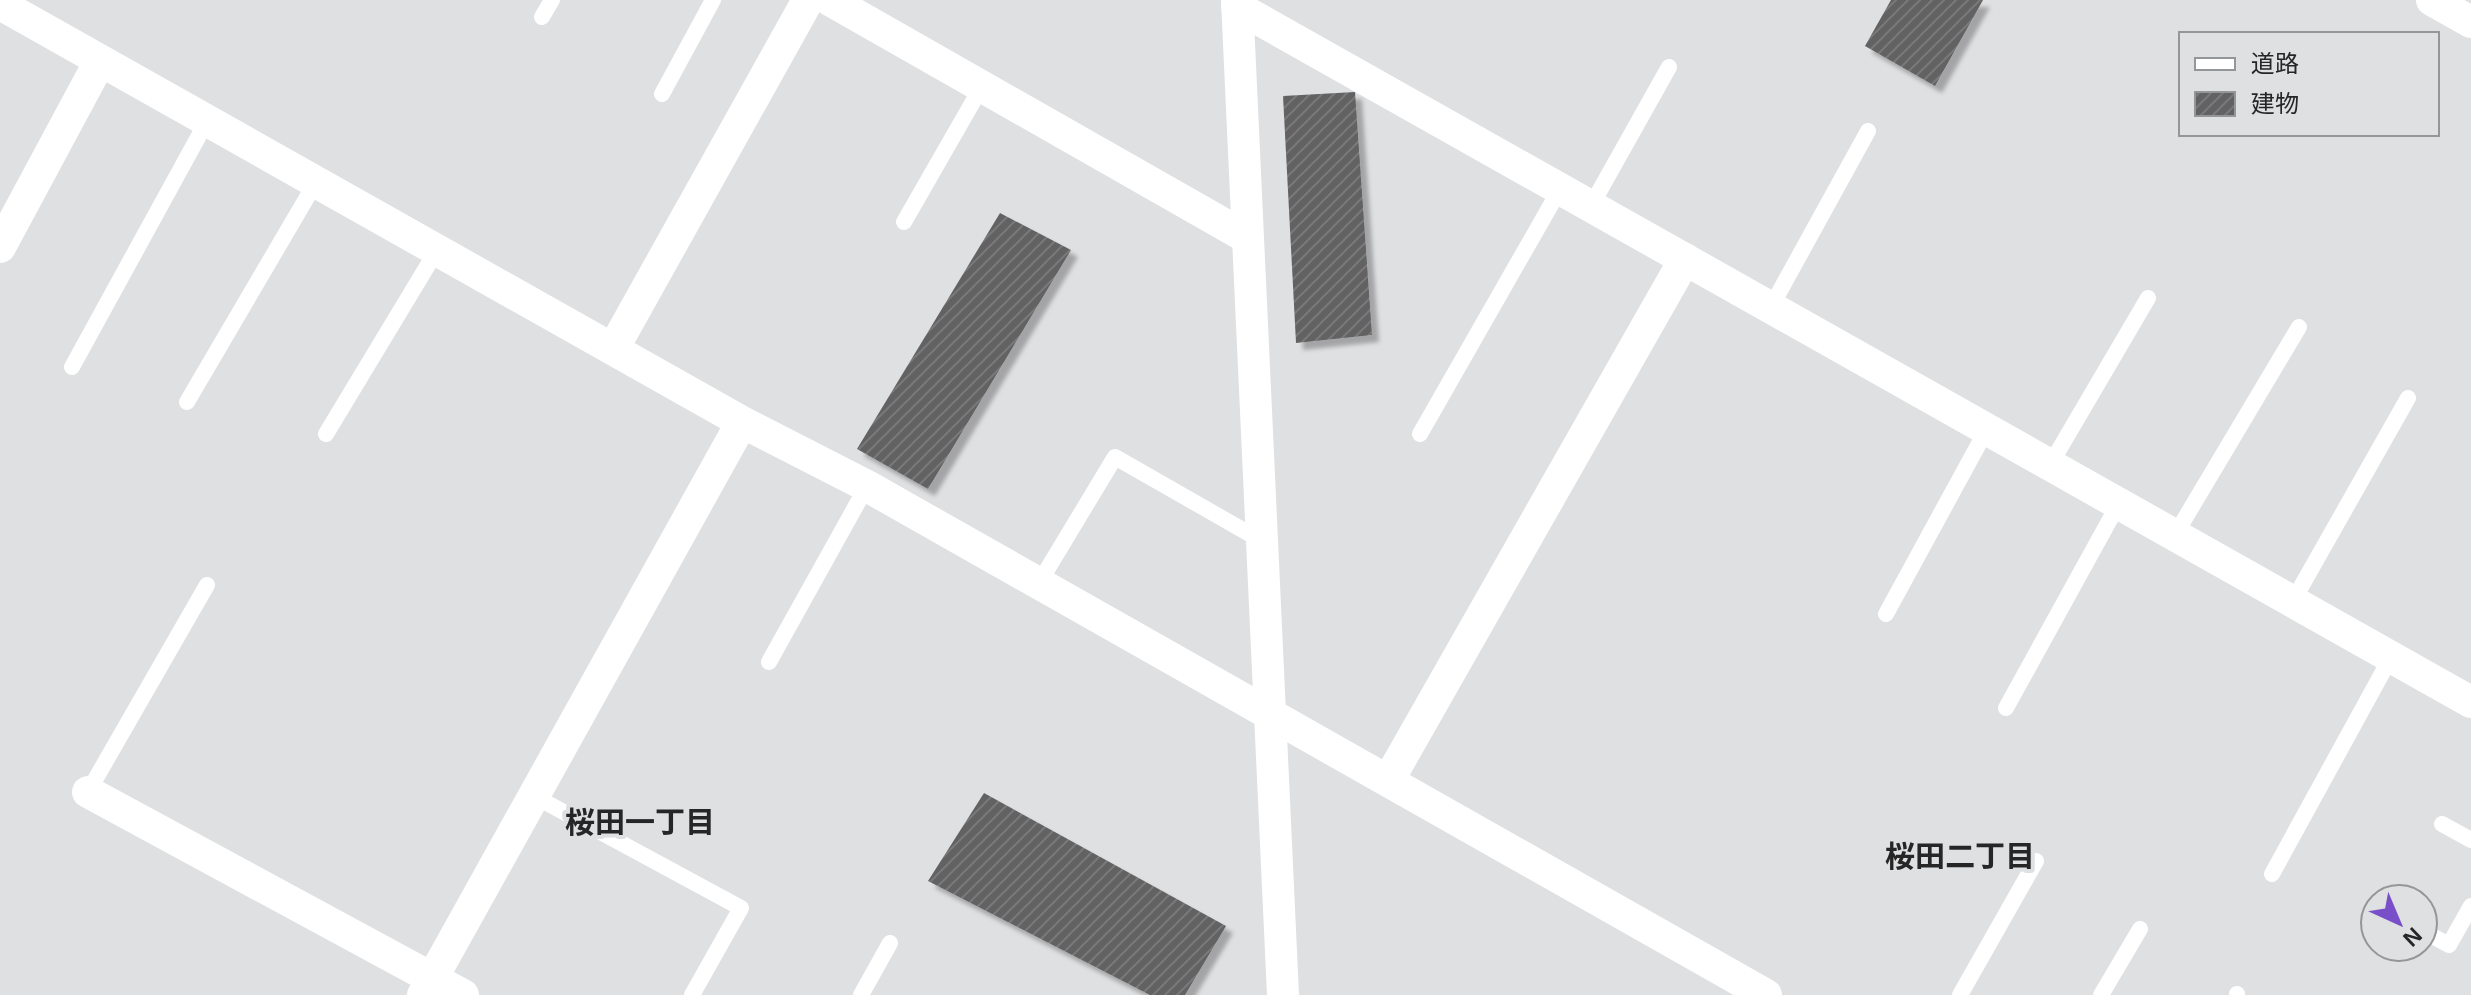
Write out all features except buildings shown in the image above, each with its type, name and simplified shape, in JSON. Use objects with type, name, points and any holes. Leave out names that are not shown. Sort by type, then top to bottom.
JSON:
[{"type":"street","points":[[613,349],[808,0]]},
{"type":"street","points":[[830,0],[1248,238]]},
{"type":"street","points":[[2432,0],[2471,22]]},
{"type":"street","points":[[1237,3],[1560,189],[2471,702]]},
{"type":"street","points":[[1237,3],[1283,995]]},
{"type":"street","points":[[0,4],[742,422],[867,486],[1754,992]]},
{"type":"street","points":[[0,247],[100,61]]},
{"type":"street","points":[[1388,781],[1685,259]]},
{"type":"street","points":[[428,987],[742,422]]},
{"type":"street","points":[[88,792],[428,987],[463,995]]},
{"type":"lane","points":[[542,17],[552,0]]},
{"type":"lane","points":[[662,94],[713,0]]},
{"type":"lane","points":[[1591,206],[1669,67]]},
{"type":"lane","points":[[904,222],[982,86]]},
{"type":"lane","points":[[72,367],[207,121]]},
{"type":"lane","points":[[1771,307],[1868,131]]},
{"type":"lane","points":[[187,402],[316,182]]},
{"type":"lane","points":[[1420,434],[1560,189]]},
{"type":"lane","points":[[326,434],[437,250]]},
{"type":"lane","points":[[2050,465],[2148,298]]},
{"type":"lane","points":[[2175,535],[2299,327]]},
{"type":"lane","points":[[2293,601],[2408,398]]},
{"type":"lane","points":[[1886,614],[1987,429]]},
{"type":"lane","points":[[1039,583],[1115,457],[1262,541]]},
{"type":"lane","points":[[769,662],[867,486]]},
{"type":"lane","points":[[2006,708],[2119,503]]},
{"type":"lane","points":[[88,792],[207,585]]},
{"type":"lane","points":[[2272,874],[2391,657]]},
{"type":"lane","points":[[534,796],[741,908],[692,995]]},
{"type":"lane","points":[[2442,824],[2471,840]]},
{"type":"lane","points":[[1960,995],[2036,861]]},
{"type":"lane","points":[[2439,940],[2449,945],[2471,906]]},
{"type":"lane","points":[[2101,995],[2140,929]]},
{"type":"lane","points":[[861,995],[890,943]]},
{"type":"district","name":"桜田一丁目","points":[[640,822]]},
{"type":"district","name":"桜田二丁目","points":[[1960,856]]}]
